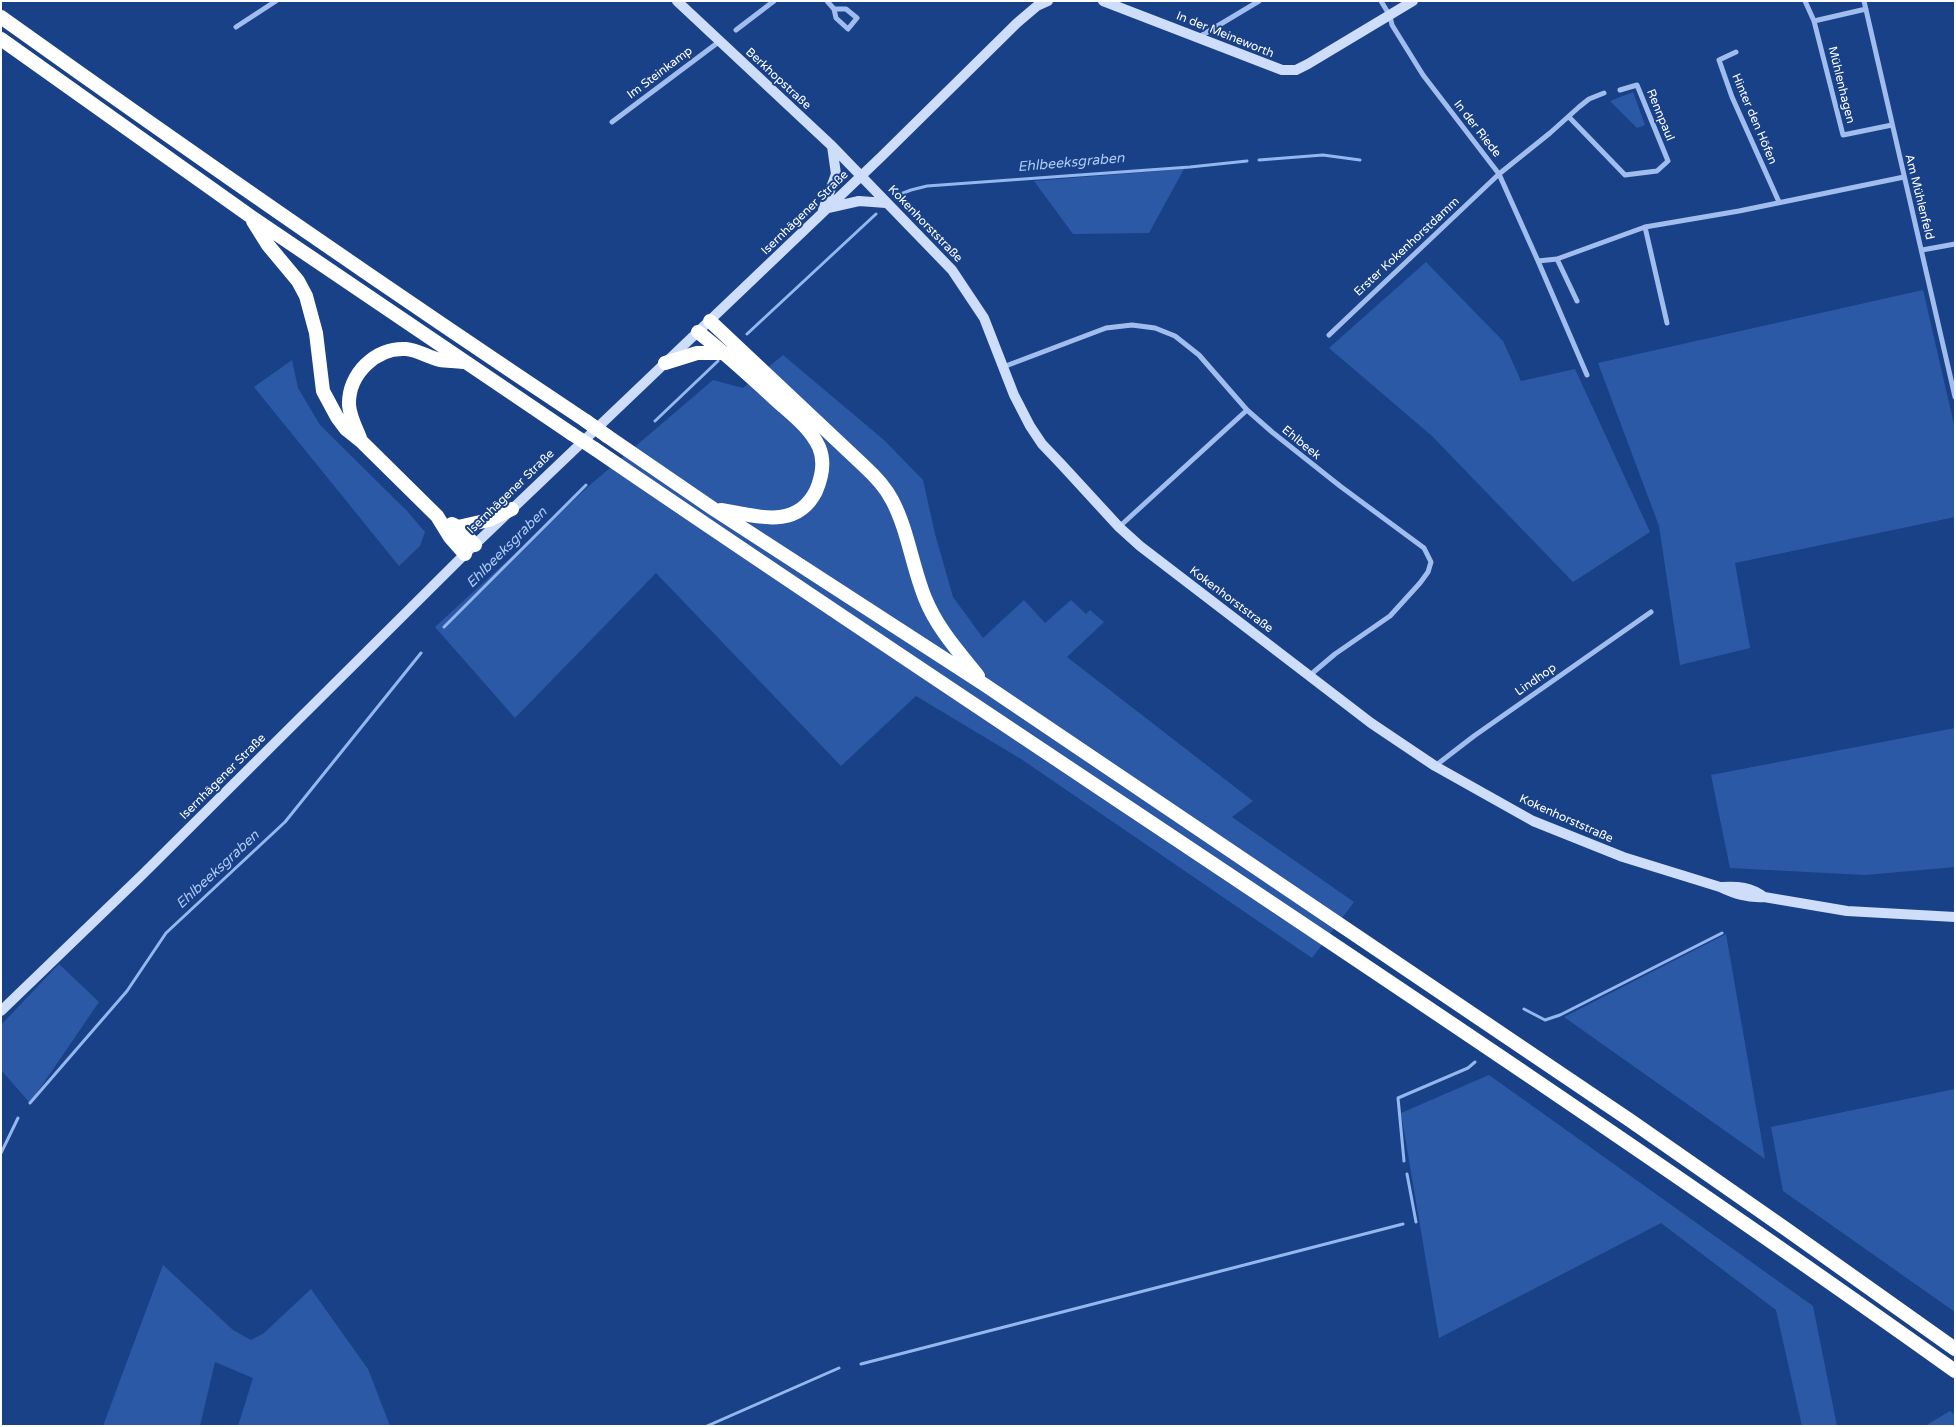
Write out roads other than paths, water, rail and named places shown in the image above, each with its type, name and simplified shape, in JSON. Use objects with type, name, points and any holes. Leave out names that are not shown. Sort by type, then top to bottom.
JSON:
[{"type":"highway","points":[[1,18],[414,307],[586,421],[715,510],[985,685],[1631,1121],[1955,1349]]},
{"type":"highway","points":[[1,39],[250,216],[464,362],[1438,1013],[1772,1240],[1955,1371]]},
{"type":"highway","points":[[250,216],[268,245],[298,281],[306,296],[316,333],[323,391],[336,417],[346,429],[362,441],[437,516],[450,537],[470,550]]},
{"type":"highway","points":[[710,321],[884,487],[892,499],[898,515],[917,577],[929,608],[948,639],[985,685]]},
{"type":"highway","points":[[698,332],[801,423],[818,446],[822,457],[820,479],[811,500],[789,515],[776,519],[715,510]]},
{"type":"highway","points":[[362,441],[352,420],[349,406],[354,380],[372,359],[384,352],[406,349],[418,351],[439,360],[464,362]]},
{"type":"highway","points":[[665,363],[697,353],[724,353]]},
{"type":"highway","points":[[458,527],[489,520],[512,509]]},
{"type":"highway","points":[[437,516],[458,527],[470,550]]},
{"type":"main road","name":"Berkhopstraße","points":[[677,1],[832,146],[860,177]]},
{"type":"main road","name":"Isernhägener Straße","points":[[1,1012],[512,509],[825,211],[1016,23],[1037,6],[1048,1]]},
{"type":"main road","name":"In der Meineworth","points":[[1103,1],[1271,68],[1282,70],[1296,70],[1308,64],[1413,1]]},
{"type":"main road","points":[[825,211],[836,174],[832,146]]},
{"type":"main road","name":"Kokenhorststraße","points":[[860,177],[942,259],[962,283],[984,318],[1022,412],[1042,444],[1119,527],[1168,568],[1309,676],[1371,723],[1434,766],[1533,821],[1623,857],[1720,887],[1736,886],[1754,890],[1764,897],[1847,910],[1955,918]]},
{"type":"main road","points":[[825,211],[859,201],[886,203]]},
{"type":"street","points":[[236,27],[276,1]]},
{"type":"street","points":[[736,30],[774,1]]},
{"type":"street","points":[[827,1],[834,9],[836,18],[848,29],[857,18],[846,9],[834,9]]},
{"type":"street","points":[[1198,38],[1259,1]]},
{"type":"street","name":"In der Riede","points":[[1381,1],[1390,16],[1392,26],[1423,75],[1499,174],[1587,375]]},
{"type":"street","name":"Mühlenhagen","points":[[1805,1],[1814,21],[1843,135],[1892,125]]},
{"type":"street","name":"Am Mühlenfeld","points":[[1864,1],[1955,396]]},
{"type":"street","points":[[1814,21],[1866,9]]},
{"type":"street","name":"Im Steinkamp","points":[[612,122],[720,41]]},
{"type":"street","name":"Hinter den Höfen","points":[[1736,52],[1719,60],[1732,96],[1779,202]]},
{"type":"street","name":"Rennpaul","points":[[1569,117],[1625,175],[1657,171],[1668,160],[1637,86],[1620,90]]},
{"type":"street","points":[[1499,174],[1589,99],[1604,93]]},
{"type":"street","name":"Erster Kokenhorstdamm","points":[[1329,335],[1499,174]]},
{"type":"street","points":[[1538,261],[1557,259],[1645,227],[1904,176]]},
{"type":"street","points":[[1645,227],[1667,323]]},
{"type":"street","points":[[1922,250],[1955,244]]},
{"type":"street","points":[[1557,259],[1577,301]]},
{"type":"street","name":"Ehlbeek","points":[[1004,366],[1106,328],[1132,325],[1155,328],[1181,339],[1199,355],[1247,410],[1297,452],[1424,548],[1431,562],[1428,572],[1420,583],[1390,616],[1328,659],[1309,676]]},
{"type":"street","points":[[1119,527],[1247,410]]},
{"type":"street","name":"Lindhop","points":[[1434,766],[1651,612]]},
{"type":"waterway","name":"Ehlbeeksgraben","points":[[1259,160],[1323,155],[1360,160]]},
{"type":"waterway","name":"Ehlbeeksgraben","points":[[898,195],[927,186],[1190,167],[1247,161]]},
{"type":"waterway","name":"Ehlbeeksgraben","points":[[747,334],[876,214]]},
{"type":"waterway","name":"Ehlbeeksgraben","points":[[655,421],[718,361]]},
{"type":"waterway","name":"Ehlbeeksgraben","points":[[444,627],[586,485]]},
{"type":"waterway","name":"Ehlbeeksgraben","points":[[30,1103],[127,991],[166,933],[285,822],[421,653]]},
{"type":"waterway","points":[[1524,1009],[1545,1020],[1560,1015],[1722,933]]},
{"type":"waterway","points":[[1404,1161],[1398,1098],[1468,1068],[1475,1062]]},
{"type":"waterway","name":"Ehlbeeksgraben","points":[[1,1153],[18,1118]]},
{"type":"waterway","points":[[1407,1174],[1416,1222]]},
{"type":"waterway","points":[[861,1364],[1403,1224]]},
{"type":"waterway","points":[[707,1426],[839,1368]]}]
